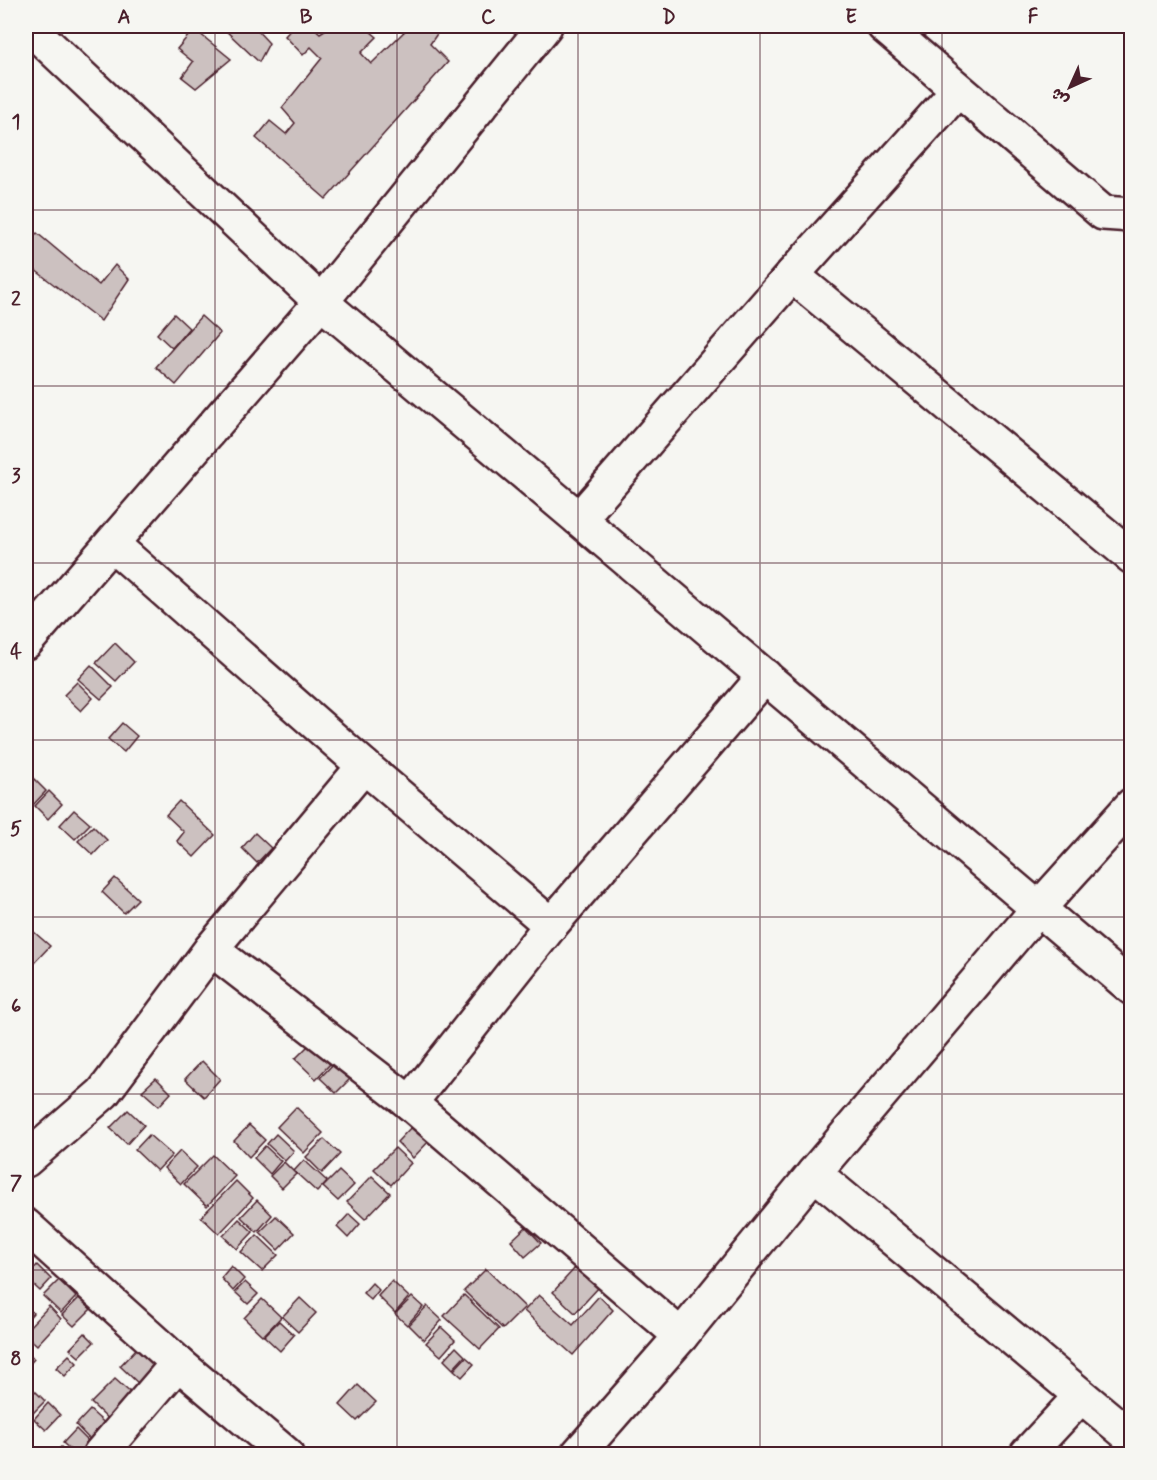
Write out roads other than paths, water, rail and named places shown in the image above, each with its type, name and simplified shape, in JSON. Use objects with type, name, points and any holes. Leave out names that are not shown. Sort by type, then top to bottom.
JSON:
[{"type":"street","points":[[28,26],[321,302],[1131,988]]},
{"type":"street","points":[[26,642],[321,302],[545,26]]},
{"type":"street","points":[[884,26],[1103,213],[1131,215]]},
{"type":"street","points":[[579,519],[957,90]]},
{"type":"street","points":[[792,275],[1131,557]]},
{"type":"street","points":[[112,544],[551,925]]},
{"type":"street","points":[[410,1104],[551,925],[765,676]]},
{"type":"street","points":[[26,1160],[103,1093],[211,950],[364,765]]},
{"type":"street","points":[[578,1455],[1038,909],[1131,805]]},
{"type":"street","points":[[211,950],[410,1104],[681,1335]]},
{"type":"street","points":[[814,1173],[1131,1438]]},
{"type":"street","points":[[26,1226],[178,1363],[286,1455]]},
{"type":"street","points":[[100,1455],[178,1363]]},
{"type":"street","points":[[1027,1455],[1081,1396]]}]
